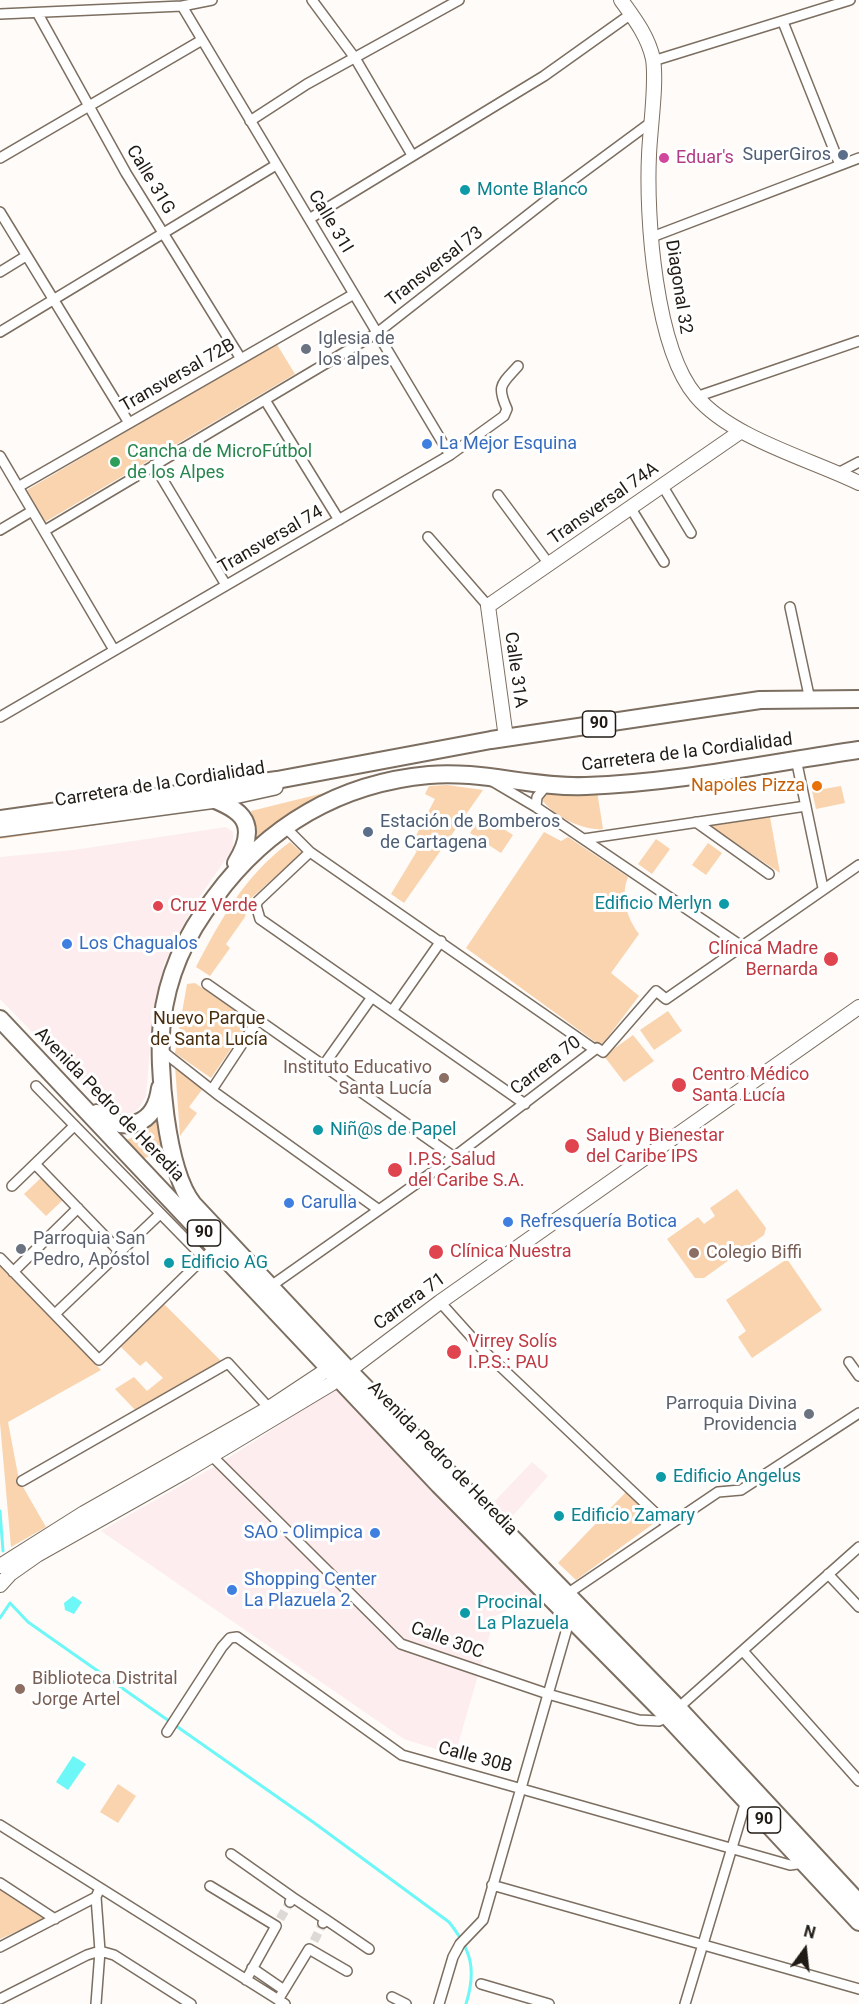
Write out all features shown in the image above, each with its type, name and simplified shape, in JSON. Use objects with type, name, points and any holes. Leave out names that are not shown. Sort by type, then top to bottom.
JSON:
[{"type":"highway","name":"Carretera de la Cordialidad","points":[[341,769],[506,738],[760,700],[859,699]]},
{"type":"highway","name":"Carretera de la Cordialidad","points":[[162,1078],[160,1049],[163,1013],[175,966],[186,940],[216,894],[254,851],[285,826],[335,798],[395,781],[431,775],[546,786],[585,786],[637,782],[859,750]]},
{"type":"highway","name":"90","points":[[0,819],[341,769]]},
{"type":"highway","points":[[195,792],[233,806],[241,814],[247,837],[240,856],[216,894]]},
{"type":"highway","name":"Avenida Pedro de Heredia","points":[[0,1019],[216,1246],[567,1594],[673,1713],[810,1858],[859,1922]]},
{"type":"highway","points":[[77,1099],[113,1124],[132,1125],[150,1115],[156,1106],[162,1078]]},
{"type":"highway","name":"Avenida Pedro de Heredia","points":[[162,1078],[175,1170],[185,1194],[271,1286],[340,1369],[570,1618],[673,1713],[746,1801],[859,1903]]},
{"type":"main road","name":"Carretera de la Cordialidad","points":[[0,829],[216,800],[341,769]]},
{"type":"street","points":[[107,0],[110,11]]},
{"type":"street","points":[[0,14],[110,11],[182,6],[210,0]]},
{"type":"street","points":[[312,0],[355,58],[412,155]]},
{"type":"street","points":[[250,122],[307,84],[459,0]]},
{"type":"street","name":"Diagonal 32","points":[[621,0],[645,34],[653,61],[648,177],[652,237],[665,330],[679,371],[696,397],[740,432],[859,483]]},
{"type":"street","points":[[653,61],[850,0]]},
{"type":"street","name":"Calle 31I","points":[[182,6],[450,455]]},
{"type":"street","name":"Calle 31G","points":[[38,14],[162,234],[241,359]]},
{"type":"street","points":[[309,219],[544,76],[631,14]]},
{"type":"street","points":[[783,22],[840,165]]},
{"type":"street","points":[[0,158],[202,40]]},
{"type":"street","name":"Transversal 73","points":[[44,531],[377,333],[566,185],[650,123]]},
{"type":"street","points":[[652,237],[859,158]]},
{"type":"street","points":[[0,332],[276,165]]},
{"type":"street","points":[[0,214],[129,423]]},
{"type":"street","points":[[0,272],[26,256]]},
{"type":"street","name":"Transversal 72B","points":[[18,487],[354,294]]},
{"type":"street","points":[[696,397],[859,341]]},
{"type":"street","name":"Transversal 74","points":[[1,714],[450,455],[504,416],[507,409],[500,393],[501,387],[518,366]]},
{"type":"street","points":[[266,400],[339,520]]},
{"type":"street","name":"Transversal 74A","points":[[488,606],[740,432]]},
{"type":"street","points":[[0,456],[114,650]]},
{"type":"street","points":[[838,473],[859,462]]},
{"type":"street","points":[[154,465],[226,585]]},
{"type":"street","points":[[662,485],[691,533]]},
{"type":"street","points":[[498,495],[549,564]]},
{"type":"street","points":[[630,507],[664,562]]},
{"type":"street","points":[[0,530],[32,511]]},
{"type":"street","points":[[428,537],[488,606]]},
{"type":"street","name":"Calle 31A","points":[[488,606],[506,738]]},
{"type":"street","points":[[790,607],[810,700]]},
{"type":"street","points":[[796,759],[823,888]]},
{"type":"street","points":[[489,779],[536,807],[740,945]]},
{"type":"street","points":[[536,807],[537,797],[546,786]]},
{"type":"street","points":[[584,839],[806,806]]},
{"type":"street","points":[[696,822],[770,874]]},
{"type":"street","points":[[285,826],[310,852],[441,941],[594,1050]]},
{"type":"street","points":[[310,852],[258,901],[256,905],[260,919],[525,1104]]},
{"type":"street","name":"Carrera 70","points":[[271,1286],[454,1157],[597,1047],[603,1052],[656,991],[666,999],[740,945],[859,865]]},
{"type":"street","points":[[392,1011],[441,941]]},
{"type":"street","points":[[207,984],[454,1157]]},
{"type":"street","points":[[323,1066],[372,997]]},
{"type":"street","name":"Carrera 71","points":[[0,1566],[211,1455],[440,1302],[859,1007]]},
{"type":"street","points":[[213,1088],[258,1020]]},
{"type":"street","points":[[160,1049],[213,1088],[217,1094],[379,1210]]},
{"type":"street","points":[[36,1086],[204,1258]]},
{"type":"street","points":[[12,1186],[74,1126]]},
{"type":"street","points":[[34,1164],[120,1252]]},
{"type":"street","points":[[13,1272],[78,1209]]},
{"type":"street","points":[[55,1314],[160,1214]]},
{"type":"street","points":[[0,1258],[99,1360],[216,1246]]},
{"type":"street","points":[[440,1302],[501,1367],[667,1524]]},
{"type":"street","points":[[849,1362],[859,1376]]},
{"type":"street","points":[[22,1481],[228,1364],[269,1408]]},
{"type":"street","name":"Carrera 71","points":[[0,1585],[10,1574],[87,1519],[269,1408],[340,1369]]},
{"type":"street","points":[[567,1594],[667,1524],[718,1492],[741,1490],[859,1413]]},
{"type":"street","name":"Calle 30C","points":[[211,1455],[401,1644],[548,1694],[639,1720],[659,1721],[673,1713]]},
{"type":"street","points":[[673,1713],[859,1548]]},
{"type":"street","points":[[828,1574],[859,1607]]},
{"type":"street","points":[[439,2004],[453,1957],[462,1943],[481,1923],[570,1618]]},
{"type":"street","name":"Calle 30B","points":[[167,1732],[227,1641],[237,1637],[402,1755],[790,1865],[800,1865],[810,1858]]},
{"type":"street","points":[[743,1651],[859,1780]]},
{"type":"street","points":[[685,2004],[746,1801]]},
{"type":"street","points":[[0,1825],[98,1893],[281,2002],[284,1990],[311,1945],[347,1971]]},
{"type":"street","points":[[231,1854],[291,1899],[369,1949]]},
{"type":"street","points":[[0,1883],[55,1919]]},
{"type":"street","points":[[492,1885],[859,1989]]},
{"type":"street","points":[[210,1886],[278,1923],[246,1980]]},
{"type":"street","points":[[0,1947],[55,1919],[98,1893]]},
{"type":"street","points":[[96,2004],[100,1951],[98,1893]]},
{"type":"street","points":[[0,1999],[87,1955],[100,1951],[114,1955],[191,2004]]},
{"type":"street","points":[[252,1968],[284,1990]]},
{"type":"street","points":[[481,1984],[549,2004]]},
{"type":"street","points":[[392,1997],[406,2004]]},
{"type":"shaded area","points":[[226,827],[233,832],[233,849],[193,906],[164,964],[151,1035],[146,1096],[133,1113],[115,1113],[104,1106],[0,999],[0,857],[74,850]]},
{"type":"shaded area","points":[[334,1390],[341,1391],[538,1596],[495,1616],[455,1755],[404,1739],[101,1531],[219,1464]]},
{"type":"shaded area","points":[[532,1462],[548,1476],[510,1519],[493,1503]]},
{"type":"green space","points":[[276,343],[295,374],[45,522],[27,490]]},
{"type":"green space","points":[[447,785],[483,790],[404,903],[391,894],[417,851],[410,847],[435,799],[425,794],[429,786]]},
{"type":"green space","points":[[841,786],[845,803],[816,809],[812,791]]},
{"type":"green space","points":[[545,791],[597,791],[603,829],[587,828],[561,817],[542,800]]},
{"type":"green space","points":[[328,792],[257,839],[251,811]]},
{"type":"green space","points":[[196,807],[201,810],[0,839],[0,835]]},
{"type":"green space","points":[[482,815],[513,835],[501,853],[470,833]]},
{"type":"green space","points":[[770,817],[780,873],[710,826]]},
{"type":"green space","points":[[544,832],[561,841],[568,837],[628,877],[625,892],[626,907],[639,934],[611,973],[639,996],[601,1046],[466,948]]},
{"type":"green space","points":[[656,839],[670,849],[652,874],[638,864]]},
{"type":"green space","points":[[290,842],[302,853],[248,901],[245,917],[226,944],[230,948],[210,976],[196,967],[225,915],[247,883]]},
{"type":"green space","points":[[708,843],[722,853],[706,875],[692,865]]},
{"type":"green space","name":"Nuevo Parque de Santa Lucía","points":[[195,983],[250,1021],[211,1078],[175,1053],[187,984]]},
{"type":"green space","points":[[668,1011],[682,1031],[654,1050],[640,1030]]},
{"type":"green space","points":[[633,1035],[654,1061],[624,1082],[604,1056]]},
{"type":"green space","points":[[175,1066],[204,1087],[189,1107],[197,1113],[180,1136]]},
{"type":"green space","points":[[159,1120],[165,1149],[160,1154],[144,1158],[126,1140],[142,1134]]},
{"type":"green space","points":[[43,1176],[65,1198],[46,1216],[24,1194]]},
{"type":"green space","points":[[737,1189],[766,1228],[764,1235],[704,1278],[695,1278],[667,1239],[698,1217],[704,1224],[715,1216],[710,1208]]},
{"type":"green space","points":[[787,1259],[822,1310],[752,1358],[738,1337],[746,1331],[726,1300]]},
{"type":"green space","points":[[0,1265],[101,1370],[8,1422],[19,1480],[46,1527],[11,1547],[0,1423]]},
{"type":"green space","points":[[163,1303],[223,1363],[138,1413],[115,1389],[134,1377],[147,1391],[163,1378],[146,1361],[140,1366],[119,1345]]},
{"type":"green space","points":[[626,1492],[657,1521],[576,1580],[558,1563]]},
{"type":"green space","points":[[118,1784],[136,1796],[118,1823],[100,1812]]},
{"type":"green space","points":[[0,1888],[47,1918],[0,1939]]},
{"type":"water","points":[[73,1596],[82,1602],[74,1614],[65,1610],[64,1603]]},
{"type":"water","points":[[73,1756],[86,1764],[68,1790],[56,1782]]},
{"type":"waterway","points":[[0,1511],[3,1551]]},
{"type":"waterway","points":[[0,1618],[10,1603],[28,1622],[313,1822],[449,1922],[470,1960],[471,1980],[466,2004]]},
{"type":"tunnel","points":[[280,1919],[290,1902]]},
{"type":"tunnel","points":[[314,1941],[323,1923]]},
{"type":"place","name":"SuperGiros","points":[[843,155]]},
{"type":"place","name":"Eduar's","points":[[664,158]]},
{"type":"place","name":"Monte Blanco","points":[[465,190]]},
{"type":"place","name":"Iglesia de los alpes","points":[[306,349]]},
{"type":"place","name":"La Mejor Esquina","points":[[427,444]]},
{"type":"place","name":"Cancha de MicroFútbol de los Alpes","points":[[115,462]]},
{"type":"place","name":"Napoles Pizza","points":[[817,786]]},
{"type":"place","name":"Estación de Bomberos de Cartagena","points":[[368,832]]},
{"type":"place","name":"Edificio Merlyn","points":[[724,904]]},
{"type":"place","name":"Cruz Verde","points":[[158,906]]},
{"type":"place","name":"Los Chagualos","points":[[67,944]]},
{"type":"place","name":"Clínica Madre Bernarda","points":[[831,959]]},
{"type":"place","name":"Instituto Educativo Santa Lucía","points":[[444,1078]]},
{"type":"place","name":"Centro Médico Santa Lucía","points":[[679,1085]]},
{"type":"place","name":"Niñ@s de Papel","points":[[318,1130]]},
{"type":"place","name":"Salud y Bienestar del Caribe IPS","points":[[572,1146]]},
{"type":"place","name":"I.P.S. Salud del Caribe S.A.","points":[[395,1170]]},
{"type":"place","name":"Carulla","points":[[289,1203]]},
{"type":"place","name":"Refresquería Botica","points":[[508,1222]]},
{"type":"place","name":"Parroquia San Pedro, Apóstol","points":[[21,1249]]},
{"type":"place","name":"Clínica Nuestra","points":[[436,1252]]},
{"type":"place","name":"Colegio Biffi","points":[[694,1253]]},
{"type":"place","name":"Edificio AG","points":[[169,1263]]},
{"type":"place","name":"Virrey Solís I.P.S.: PAU","points":[[454,1352]]},
{"type":"place","name":"Parroquia Divina Providencia","points":[[809,1414]]},
{"type":"place","name":"Edificio Angelus","points":[[661,1477]]},
{"type":"place","name":"Edificio Zamary","points":[[559,1516]]},
{"type":"place","name":"SAO - Olimpica","points":[[375,1533]]},
{"type":"place","name":"Shopping Center La Plazuela 2","points":[[232,1590]]},
{"type":"place","name":"Procinal La Plazuela","points":[[465,1613]]},
{"type":"place","name":"Biblioteca Distrital Jorge Artel","points":[[20,1689]]}]
